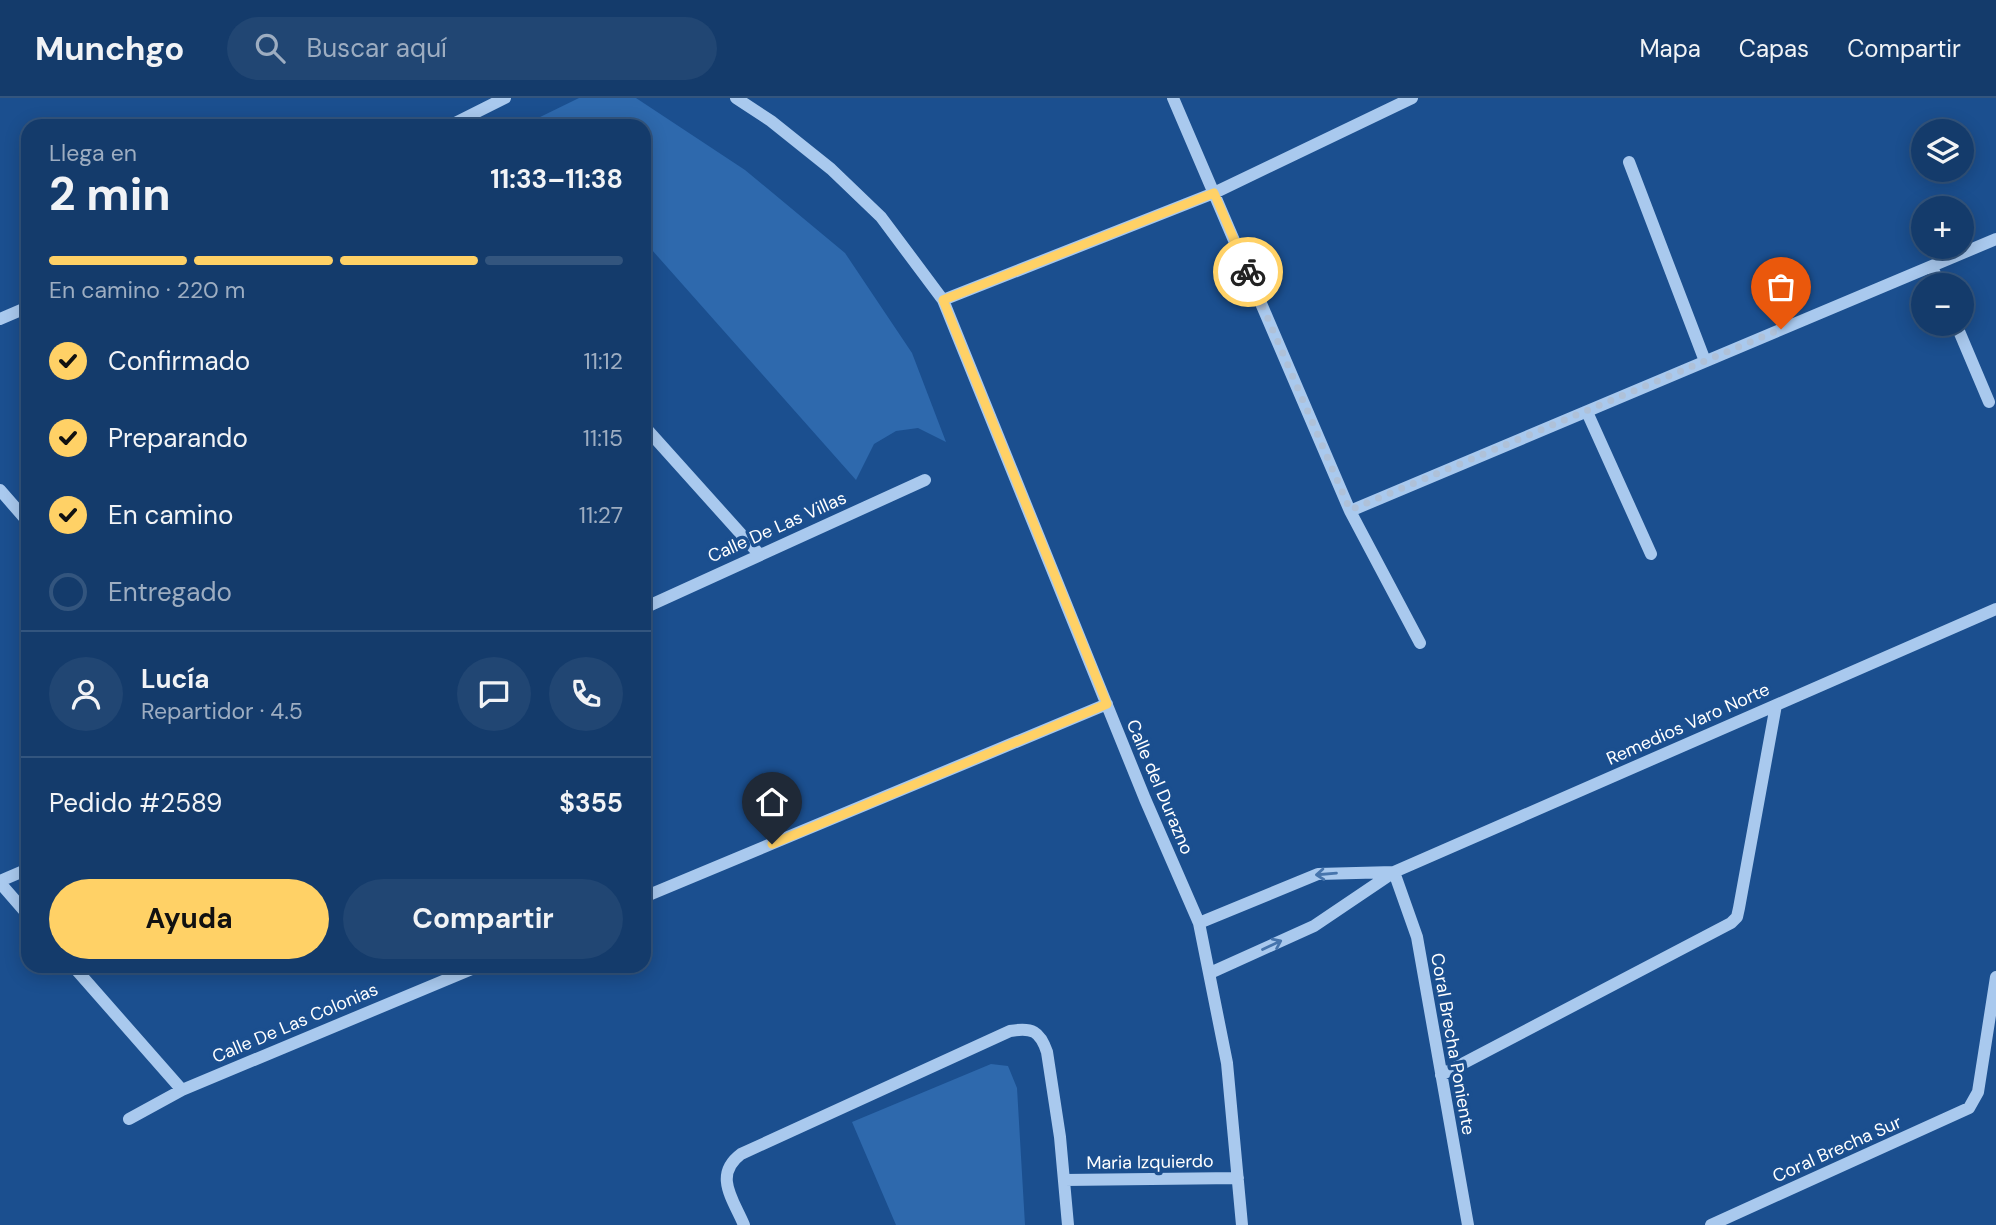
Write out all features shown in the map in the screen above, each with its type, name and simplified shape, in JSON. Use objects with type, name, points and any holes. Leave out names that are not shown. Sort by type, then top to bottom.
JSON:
[{"type":"street","points":[[463,119],[505,98]]},
{"type":"street","name":"Calle del Durazno","points":[[736,98],[771,121],[831,169],[881,217],[943,300],[1199,923],[1227,1063],[1242,1225]]},
{"type":"street","points":[[1173,98],[1350,510],[1420,643]]},
{"type":"street","points":[[943,300],[1214,193],[1412,98]]},
{"type":"street","points":[[1629,162],[1705,361]]},
{"type":"street","points":[[1350,510],[1996,239]]},
{"type":"street","points":[[1932,267],[1935,273]]},
{"type":"street","points":[[0,319],[21,310]]},
{"type":"street","points":[[1961,336],[1989,402]]},
{"type":"street","points":[[1587,412],[1651,554]]},
{"type":"street","points":[[651,434],[759,554]]},
{"type":"street","name":"Calle De Las Villas","points":[[651,605],[925,480]]},
{"type":"street","points":[[0,490],[21,514]]},
{"type":"street","name":"Remedios Varo Norte","points":[[1210,973],[1314,926],[1394,872],[1996,609]]},
{"type":"street","points":[[651,894],[1107,704]]},
{"type":"street","points":[[1441,1075],[1731,923],[1737,917],[1776,705]]},
{"type":"street","points":[[21,872],[0,882],[21,907]]},
{"type":"street","name":"Remedios Varo Norte","points":[[1199,923],[1318,874],[1394,872]]},
{"type":"street","name":"Coral Brecha Poniente","points":[[1394,872],[1417,937],[1468,1225]]},
{"type":"street","points":[[79,973],[181,1090]]},
{"type":"street","name":"Calle De Las Colonias","points":[[128,1119],[181,1090],[462,973]]},
{"type":"street","name":"Coral Brecha Sur","points":[[1711,1225],[1962,1113],[1975,1101],[1996,977]]},
{"type":"street","points":[[744,1225],[726,1179],[727,1169],[741,1154],[1010,1031],[1023,1029],[1035,1032],[1043,1040],[1047,1052],[1068,1225]]},
{"type":"street","name":"Maria Izquierdo","points":[[1064,1180],[1238,1178]]},
{"type":"shaded area","points":[[579,98],[636,98],[745,170],[845,253],[912,353],[946,442],[918,428],[896,431],[874,444],[856,480],[651,249],[651,119],[536,119]]},
{"type":"shaded area","points":[[991,1064],[1008,1066],[1017,1088],[1025,1225],[896,1225],[852,1122]]},
{"type":"way so far","points":[[1248,272],[1350,510],[1781,329]]},
{"type":"route","points":[[772,844],[1107,704],[943,300],[1214,193],[1248,272]]}]
